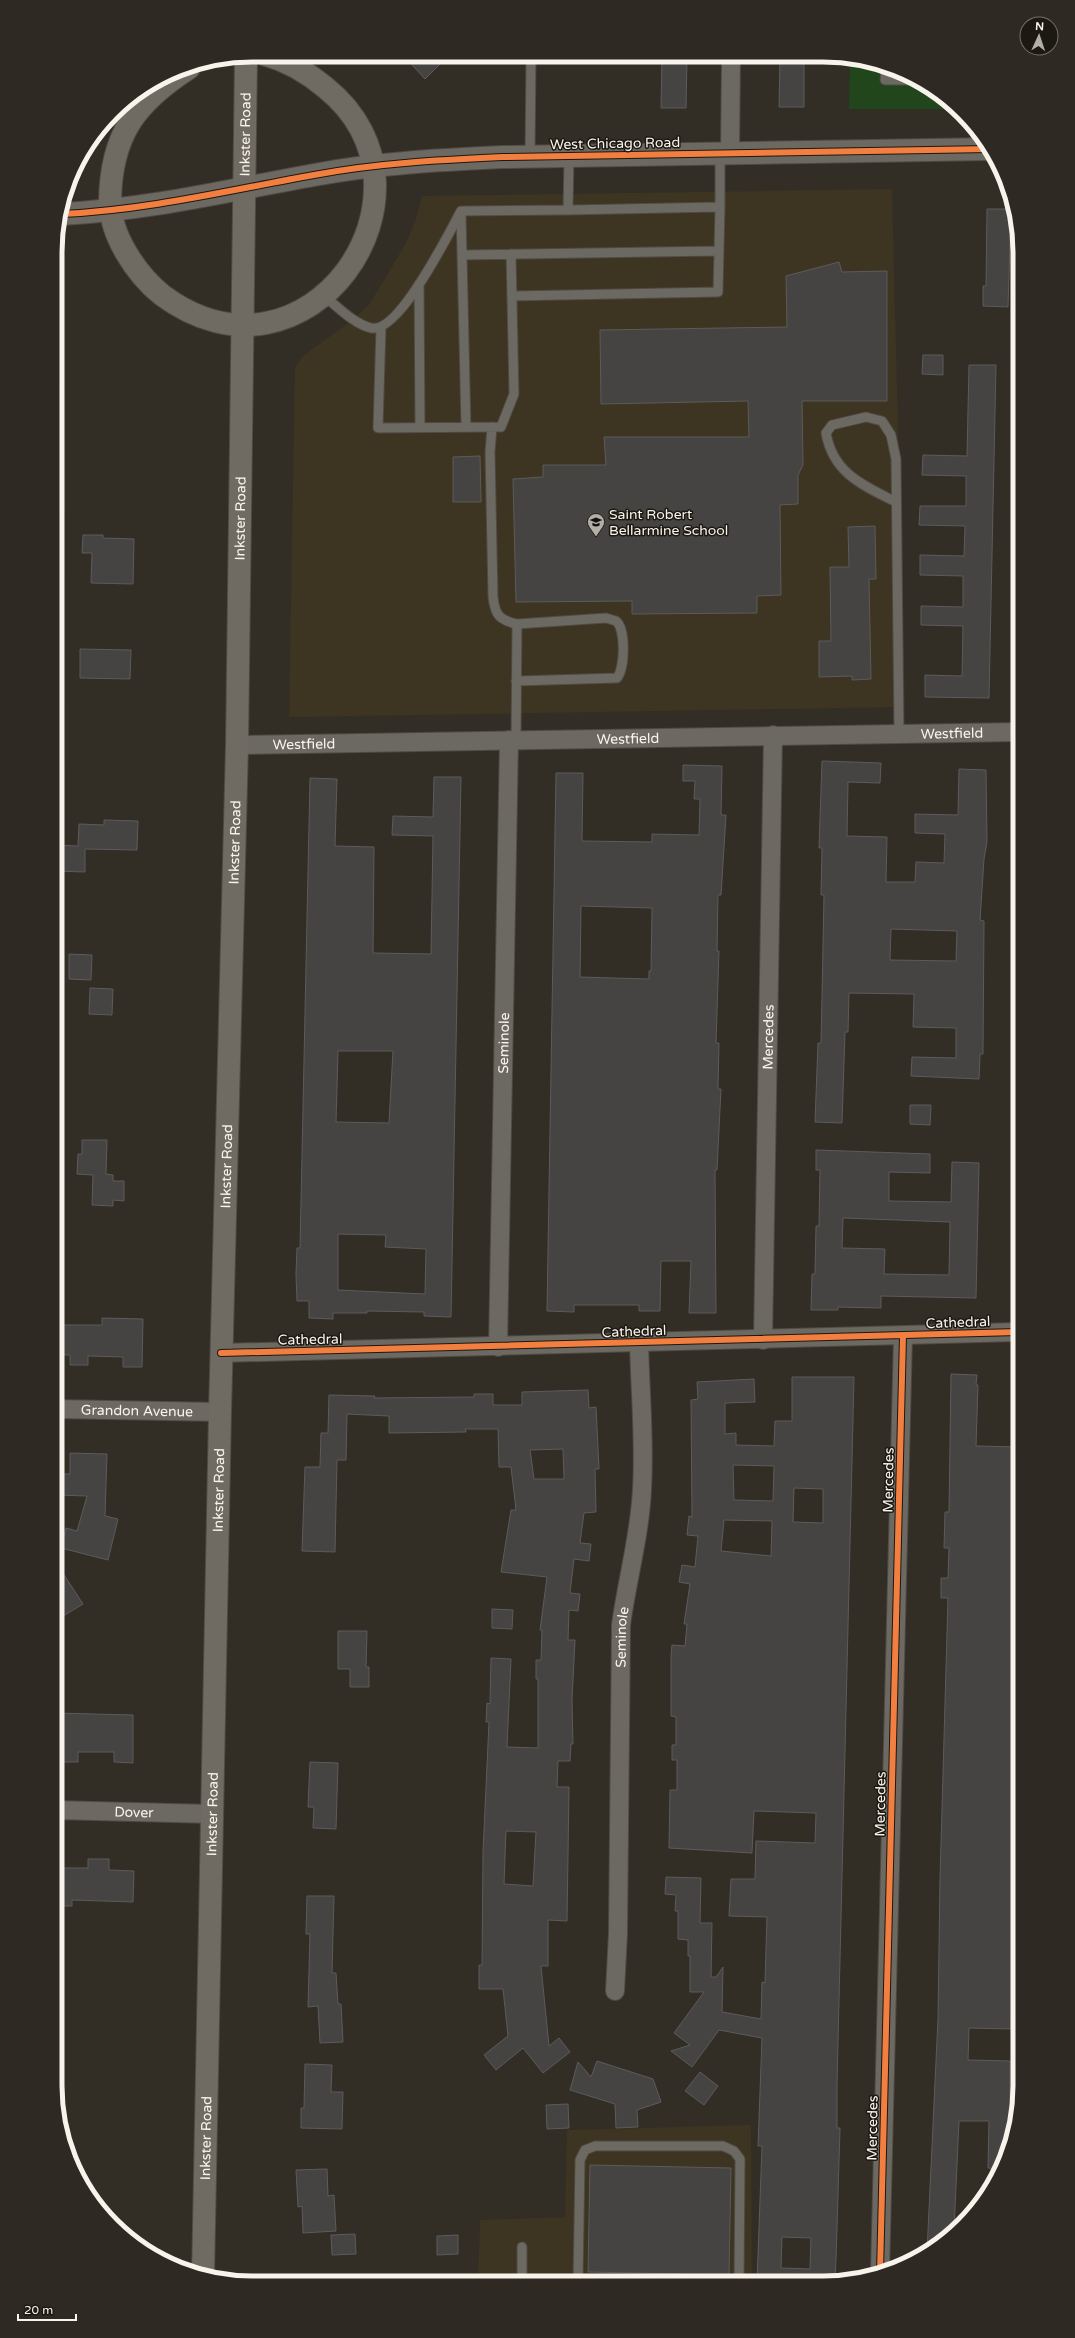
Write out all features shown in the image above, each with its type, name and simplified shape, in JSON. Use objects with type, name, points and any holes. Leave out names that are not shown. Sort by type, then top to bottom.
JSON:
[{"type":"main road","name":"Inkster Road","points":[[203,2270],[221,1354],[236,745],[246,62]]},
{"type":"main road","points":[[162,85],[143,102],[126,128],[114,160],[110,180],[110,209],[118,234],[129,256],[141,273],[158,292],[174,304],[216,322],[241,326],[269,323],[296,313],[324,296],[342,278],[358,256],[365,241],[374,199],[373,168],[367,142],[358,122],[334,94],[314,78],[284,62]]},
{"type":"street","points":[[725,153],[731,62]]},
{"type":"street","name":"West Chicago Road","points":[[66,214],[169,203],[316,174],[438,160],[530,156],[982,149]]},
{"type":"street","name":"Westfield","points":[[236,745],[513,739],[1013,732]]},
{"type":"street","name":"Mercedes","points":[[763,1340],[773,735]]},
{"type":"street","name":"Seminole","points":[[498,1347],[513,739]]},
{"type":"street","name":"Cathedral","points":[[221,1354],[1013,1332]]},
{"type":"street","name":"Mercedes","points":[[880,2267],[903,1336]]},
{"type":"street","name":"Seminole","points":[[615,1990],[618,1933],[621,1625],[626,1589],[639,1527],[642,1489],[638,1342]]},
{"type":"street","name":"Grandon Avenue","points":[[62,1409],[220,1412]]},
{"type":"street","name":"Dover","points":[[62,1810],[212,1814]]},
{"type":"lane","points":[[530,156],[531,62]]},
{"type":"lane","points":[[886,73],[885,80],[903,80]]},
{"type":"lane","points":[[512,296],[718,292],[720,207],[725,153]]},
{"type":"lane","points":[[568,210],[569,156]]},
{"type":"lane","points":[[462,211],[720,207]]},
{"type":"lane","points":[[462,211],[466,427]]},
{"type":"lane","points":[[324,296],[360,324],[372,328],[381,327],[392,319],[419,284],[462,211]]},
{"type":"lane","points":[[462,255],[719,251]]},
{"type":"lane","points":[[381,327],[378,428],[501,427],[514,394],[511,254]]},
{"type":"lane","points":[[419,284],[420,428]]},
{"type":"lane","points":[[896,502],[859,483],[838,464],[829,449],[826,433],[832,425],[866,417],[882,421],[891,435],[896,459],[899,734]]},
{"type":"lane","points":[[492,427],[490,452],[494,610],[504,621],[517,624],[606,618],[616,621],[623,631],[622,672],[617,678],[516,681]]},
{"type":"lane","points":[[513,739],[517,624]]},
{"type":"lane","points":[[578,2276],[580,2160],[585,2150],[595,2146],[723,2146],[734,2151],[740,2159],[739,2276]]},
{"type":"lane","points":[[522,2247],[522,2276]]},
{"type":"shaded area","name":"Saint Robert Bellarmine School","points":[[892,189],[905,707],[289,717],[295,367],[304,355],[347,324],[369,305],[406,243],[416,219],[422,196]]},
{"type":"shaded area","points":[[751,2125],[752,2276],[478,2276],[480,2220],[565,2217],[567,2130]]},
{"type":"green space","points":[[850,64],[872,68],[896,76],[918,87],[948,109],[849,109]]},
{"type":"building","points":[[409,62],[442,62],[425,79]]},
{"type":"building","points":[[662,62],[687,62],[686,108],[661,108]]},
{"type":"building","points":[[780,62],[804,62],[804,107],[779,107]]},
{"type":"building","points":[[987,209],[1008,209],[1011,224],[1008,307],[983,306],[983,286],[986,286]]},
{"type":"building","points":[[839,262],[842,272],[887,271],[887,401],[802,401],[803,465],[798,475],[798,504],[780,505],[781,595],[757,596],[757,613],[632,614],[632,601],[516,602],[513,479],[543,477],[543,465],[606,465],[604,437],[749,437],[748,401],[601,404],[600,330],[787,327],[786,276]]},
{"type":"building","points":[[923,355],[943,355],[943,375],[922,374]]},
{"type":"building","points":[[969,365],[996,365],[989,698],[925,697],[925,675],[962,676],[963,626],[921,625],[921,606],[963,607],[963,576],[920,575],[920,555],[964,556],[965,526],[919,525],[920,506],[966,506],[966,476],[922,475],[923,455],[967,456]]},
{"type":"building","points":[[480,456],[481,502],[453,502],[453,457]]},
{"type":"building","points":[[875,526],[876,579],[869,579],[871,679],[852,680],[852,676],[819,677],[819,641],[831,641],[830,567],[849,567],[848,527]]},
{"type":"building","points":[[83,535],[103,535],[103,538],[134,539],[133,584],[91,583],[92,553],[82,553]]},
{"type":"building","points":[[80,649],[131,650],[130,679],[80,678]]},
{"type":"building","points":[[822,761],[881,763],[880,783],[848,782],[847,836],[887,837],[886,882],[915,882],[916,862],[944,863],[945,834],[915,833],[915,814],[958,815],[959,769],[986,770],[987,842],[984,859],[980,920],[984,921],[983,1054],[980,1054],[979,1079],[911,1076],[912,1057],[956,1058],[956,1028],[913,1027],[914,994],[849,993],[848,1032],[845,1032],[842,1123],[815,1122],[818,1043],[821,1043],[824,895],[821,895],[822,848],[819,848]],"holes":[[[891,929],[957,931],[956,961],[890,960]]]},
{"type":"building","points":[[683,765],[722,766],[721,815],[726,815],[721,895],[718,895],[717,951],[719,951],[716,1043],[719,1043],[718,1089],[721,1089],[717,1170],[715,1170],[716,1313],[689,1313],[691,1261],[661,1261],[660,1311],[639,1311],[639,1305],[574,1305],[574,1312],[547,1311],[556,773],[583,773],[582,841],[652,842],[652,834],[699,835],[700,799],[694,799],[695,781],[683,781]],"holes":[[[581,906],[652,908],[651,971],[649,971],[649,979],[580,977]]]},
{"type":"building","points":[[434,777],[461,777],[451,1317],[424,1316],[424,1312],[367,1311],[367,1313],[333,1313],[333,1319],[309,1318],[309,1301],[297,1301],[296,1274],[297,1248],[300,1248],[310,778],[337,779],[335,846],[374,847],[373,953],[431,954],[433,836],[392,835],[393,816],[433,817]],"holes":[[[338,1051],[393,1051],[389,1123],[336,1122]],[[338,1234],[386,1235],[385,1247],[426,1249],[425,1294],[338,1290]]]},
{"type":"building","points":[[104,820],[138,821],[137,850],[85,849],[85,872],[62,871],[62,845],[78,846],[79,824],[104,825]]},
{"type":"building","points":[[69,954],[92,955],[91,980],[69,979]]},
{"type":"building","points":[[90,988],[113,989],[112,1015],[89,1014]]},
{"type":"building","points":[[910,1105],[931,1105],[930,1125],[910,1124]]},
{"type":"building","points":[[82,1140],[107,1140],[106,1174],[113,1175],[113,1181],[124,1181],[124,1201],[113,1200],[113,1206],[92,1205],[93,1175],[77,1174],[78,1154],[82,1154]]},
{"type":"building","points":[[816,1150],[930,1154],[930,1173],[889,1172],[889,1201],[951,1202],[952,1162],[979,1163],[976,1298],[881,1296],[881,1308],[838,1307],[838,1310],[811,1310],[812,1274],[815,1274],[816,1226],[819,1226],[820,1170],[816,1170]],"holes":[[[843,1218],[950,1222],[949,1275],[884,1274],[885,1249],[842,1248]]]},
{"type":"building","points":[[102,1318],[143,1319],[142,1367],[123,1367],[123,1357],[88,1356],[88,1365],[70,1365],[70,1355],[62,1355],[62,1325],[102,1325]]},
{"type":"building","points":[[951,1374],[977,1375],[976,1446],[1013,1447],[1013,1965],[1011,2029],[969,2028],[968,2060],[1010,2061],[1010,2117],[1007,2135],[999,2159],[994,2168],[988,2168],[989,2121],[959,2121],[954,2223],[939,2237],[927,2244],[938,2019],[940,1879],[948,1598],[941,1598],[941,1578],[948,1578],[949,1548],[944,1548],[945,1512],[949,1512]]},
{"type":"building","points":[[792,1377],[854,1377],[837,2084],[837,2128],[840,2128],[835,2276],[757,2276],[762,2146],[758,2146],[762,2038],[719,2030],[692,2067],[671,2051],[690,2045],[674,2033],[704,1992],[690,1992],[690,1956],[688,1956],[688,1940],[678,1939],[678,1911],[675,1911],[676,1895],[665,1894],[666,1877],[701,1878],[700,1923],[712,1923],[711,1977],[716,1977],[723,1967],[722,2012],[761,2019],[762,1982],[765,1983],[767,1917],[729,1916],[731,1879],[755,1879],[756,1841],[815,1843],[816,1813],[754,1811],[752,1853],[669,1848],[670,1790],[677,1790],[677,1760],[672,1760],[672,1745],[676,1745],[676,1717],[671,1716],[672,1645],[685,1646],[687,1624],[684,1624],[690,1584],[679,1582],[682,1565],[695,1567],[698,1536],[687,1535],[689,1516],[692,1517],[691,1400],[698,1399],[697,1382],[754,1379],[755,1402],[725,1403],[725,1434],[736,1433],[736,1445],[774,1446],[775,1421],[792,1421]],"holes":[[[733,1465],[774,1466],[773,1501],[734,1500]],[[794,1488],[823,1489],[823,1523],[793,1522]],[[724,1520],[772,1521],[771,1556],[721,1551]],[[782,2237],[811,2238],[810,2269],[781,2268]]]},
{"type":"building","points":[[588,1390],[589,1408],[596,1407],[599,1469],[595,1469],[596,1512],[584,1513],[580,1543],[591,1544],[589,1561],[574,1559],[570,1593],[580,1594],[578,1611],[569,1610],[568,1640],[575,1640],[572,1700],[573,1744],[571,1744],[570,1761],[558,1761],[557,1787],[569,1787],[567,1921],[548,1920],[548,1966],[541,1966],[549,2046],[559,2038],[570,2052],[543,2073],[523,2048],[496,2070],[484,2055],[508,2036],[503,1989],[479,1989],[479,1965],[482,1965],[483,1853],[489,1722],[486,1722],[487,1703],[490,1704],[491,1658],[511,1659],[507,1747],[538,1748],[538,1679],[536,1679],[536,1660],[541,1660],[542,1630],[540,1630],[547,1577],[501,1572],[511,1510],[516,1510],[511,1467],[499,1467],[498,1429],[465,1429],[466,1432],[389,1433],[389,1416],[347,1414],[346,1460],[337,1460],[335,1552],[302,1551],[305,1467],[320,1467],[321,1433],[328,1433],[329,1395],[375,1396],[374,1398],[474,1397],[474,1394],[493,1394],[493,1405],[522,1405],[522,1392]],"holes":[[[563,1449],[564,1479],[534,1479],[530,1450]],[[506,1831],[536,1832],[533,1886],[504,1884]]]},
{"type":"building","points":[[70,1453],[107,1454],[105,1516],[118,1519],[108,1560],[62,1548],[66,1528],[77,1531],[87,1496],[62,1495],[62,1474],[70,1474]]},
{"type":"building","points":[[62,1572],[83,1604],[62,1617]]},
{"type":"building","points":[[492,1609],[513,1610],[512,1629],[492,1628]]},
{"type":"building","points":[[338,1631],[367,1631],[366,1667],[369,1667],[369,1687],[350,1687],[350,1669],[338,1669]]},
{"type":"building","points":[[62,1713],[133,1715],[133,1763],[114,1762],[114,1752],[78,1752],[78,1762],[62,1762]]},
{"type":"building","points":[[310,1762],[338,1763],[336,1829],[313,1828],[314,1807],[308,1807]]},
{"type":"building","points":[[88,1859],[109,1859],[109,1870],[134,1871],[133,1902],[72,1900],[72,1906],[62,1906],[62,1868],[88,1868]]},
{"type":"building","points":[[307,1896],[334,1896],[332,1973],[336,1973],[338,2004],[341,2004],[343,2042],[320,2043],[318,2006],[308,2007],[310,1934],[306,1934]]},
{"type":"building","points":[[597,2061],[653,2079],[661,2102],[637,2110],[638,2127],[616,2128],[615,2104],[570,2090],[578,2062],[591,2077]]},
{"type":"building","points":[[305,2064],[332,2065],[331,2092],[343,2092],[342,2129],[301,2128],[301,2108],[304,2108]]},
{"type":"building","points":[[700,2072],[718,2086],[704,2105],[685,2091]]},
{"type":"building","points":[[568,2104],[569,2128],[547,2129],[546,2105]]},
{"type":"building","points":[[590,2165],[731,2168],[729,2275],[588,2272]]},
{"type":"building","points":[[327,2169],[328,2196],[334,2195],[336,2231],[303,2233],[302,2206],[298,2207],[296,2170]]},
{"type":"building","points":[[355,2234],[356,2254],[332,2255],[331,2235]]},
{"type":"building","points":[[458,2235],[458,2254],[437,2255],[437,2236]]},
{"type":"cycle path","points":[[66,214],[94,212],[189,199],[337,171],[433,161],[504,157],[982,149]]},
{"type":"cycle path","points":[[221,1353],[1013,1332]]},
{"type":"cycle path","points":[[880,2267],[903,1336]]},
{"type":"place","name":"Saint Robert Bellarmine School","points":[[596,537]]}]
